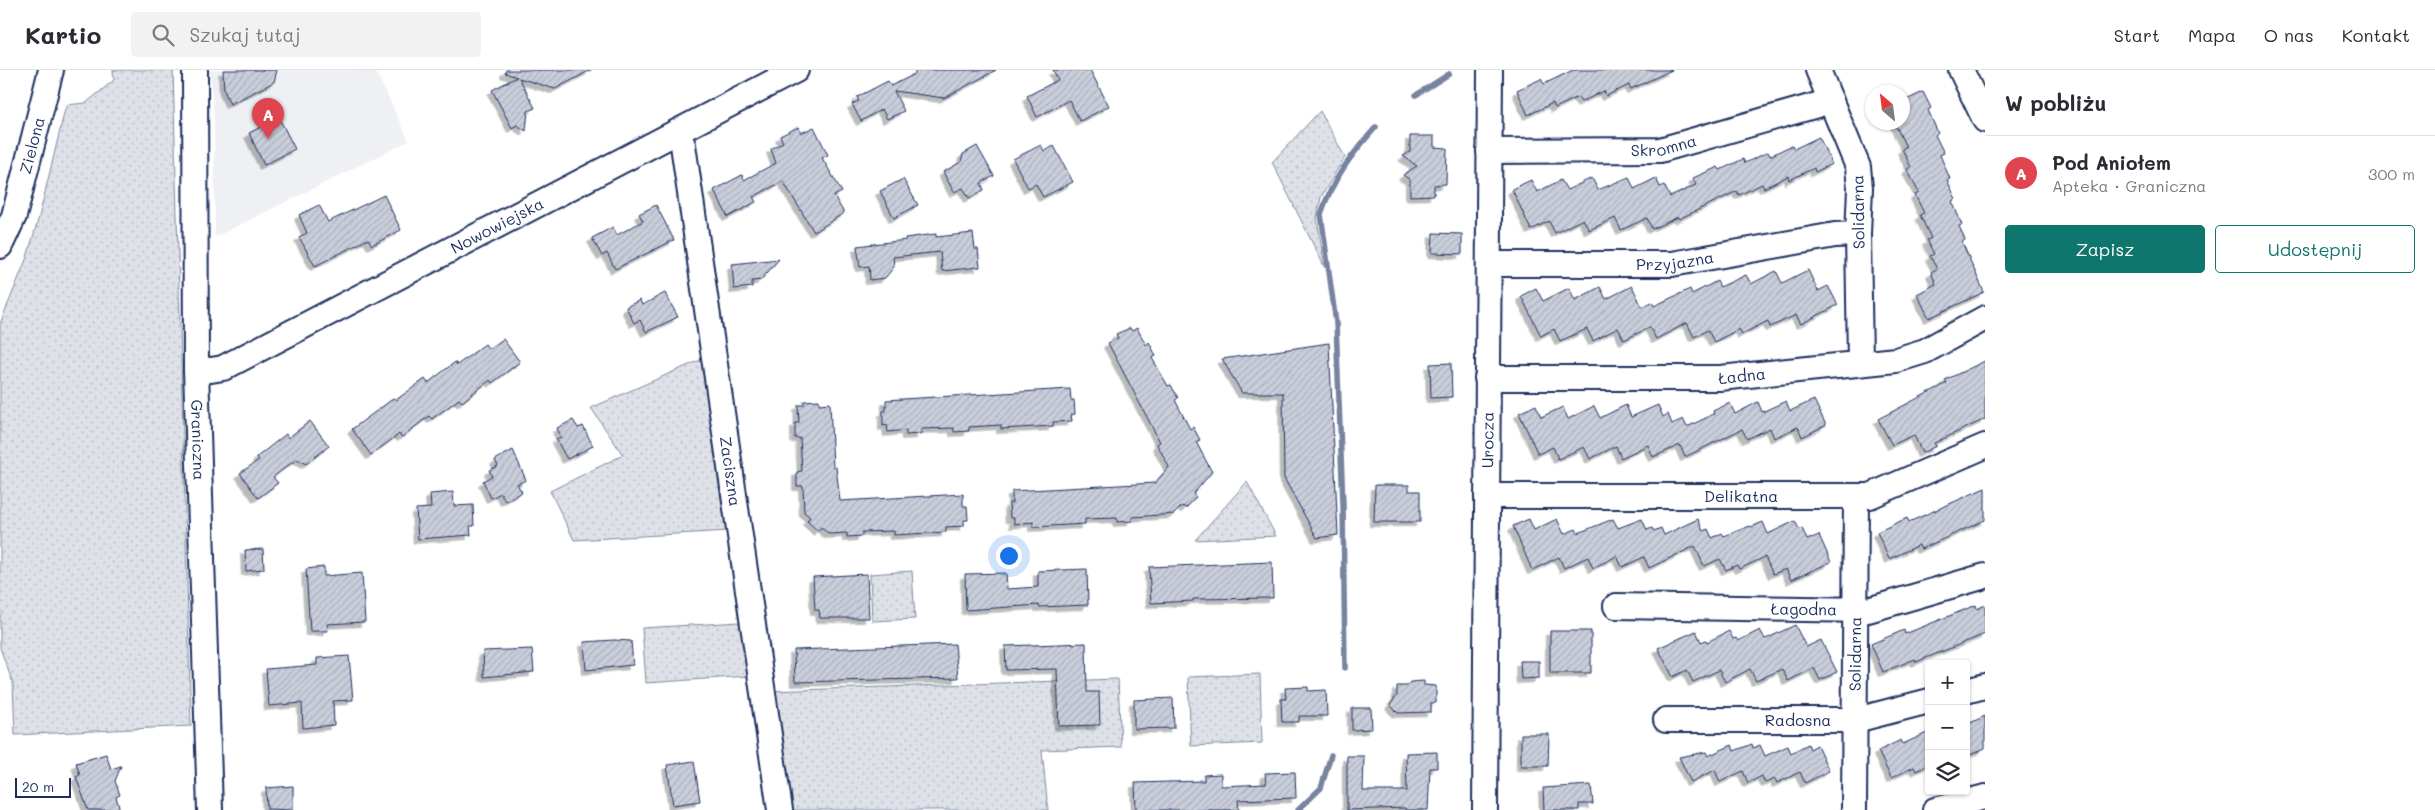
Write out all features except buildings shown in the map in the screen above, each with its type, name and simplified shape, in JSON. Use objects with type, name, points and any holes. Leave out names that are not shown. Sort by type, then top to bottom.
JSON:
[{"type":"street","name":"Zielona","points":[[0,246],[14,216],[51,70]]},
{"type":"street","name":"Graniczna","points":[[194,70],[196,369],[210,810]]},
{"type":"street","name":"Nowowiejska","points":[[196,369],[211,370],[223,368],[796,70]]},
{"type":"street","name":"Urocza","points":[[1485,810],[1490,70]]},
{"type":"street","name":"Solidarna","points":[[1818,70],[1858,167],[1860,188],[1858,234],[1860,362]]},
{"type":"street","points":[[1961,70],[1985,120]]},
{"type":"street","name":"Skromna","points":[[1489,152],[1660,150],[1831,101]]},
{"type":"street","name":"Zaciszna","points":[[677,132],[683,145],[780,810]]},
{"type":"street","name":"Przyjazna","points":[[1488,264],[1672,264],[1835,235],[1858,234]]},
{"type":"street","name":"Ładna","points":[[1487,378],[1720,378],[1860,362],[1896,360],[1925,351],[1985,318]]},
{"type":"street","name":"Delikatna","points":[[1487,496],[1870,496],[1985,446]]},
{"type":"street","name":"Solidarna","points":[[1854,810],[1856,497]]},
{"type":"street","name":"Łagodna","points":[[1616,606],[1868,610],[1985,576]]},
{"type":"street","points":[[1970,690],[1985,686]]},
{"type":"street","name":"Radosna","points":[[1666,720],[1856,720],[1925,702]]},
{"type":"street","points":[[1935,810],[1985,797]]},
{"type":"shaded area","points":[[113,70],[173,70],[191,726],[15,735],[13,683],[0,648],[0,324],[27,257],[39,217],[66,105],[86,103],[114,80]]},
{"type":"shaded area","points":[[210,70],[375,70],[409,141],[215,237],[214,117]]},
{"type":"shaded area","points":[[1320,111],[1345,157],[1321,197],[1317,218],[1325,268],[1272,162]]},
{"type":"shaded area","points":[[698,361],[705,362],[728,531],[574,540],[550,491],[623,455],[591,408]]},
{"type":"shaded area","points":[[1247,482],[1276,536],[1195,540]]},
{"type":"shaded area","points":[[912,571],[915,619],[872,621],[870,574]]},
{"type":"shaded area","points":[[740,622],[749,676],[646,683],[642,628]]},
{"type":"shaded area","points":[[1260,674],[1262,743],[1191,746],[1188,677]]},
{"type":"shaded area","points":[[1118,679],[1121,747],[1042,750],[1048,810],[785,810],[769,691]]},
{"type":"waterway","points":[[1416,95],[1449,74]]},
{"type":"waterway","points":[[1345,668],[1343,505],[1336,323],[1321,214],[1337,178],[1376,127]]},
{"type":"waterway","points":[[1298,810],[1321,788],[1331,755]]},
{"type":"place","name":"Pod Aniołem","points":[[268,139]]}]
